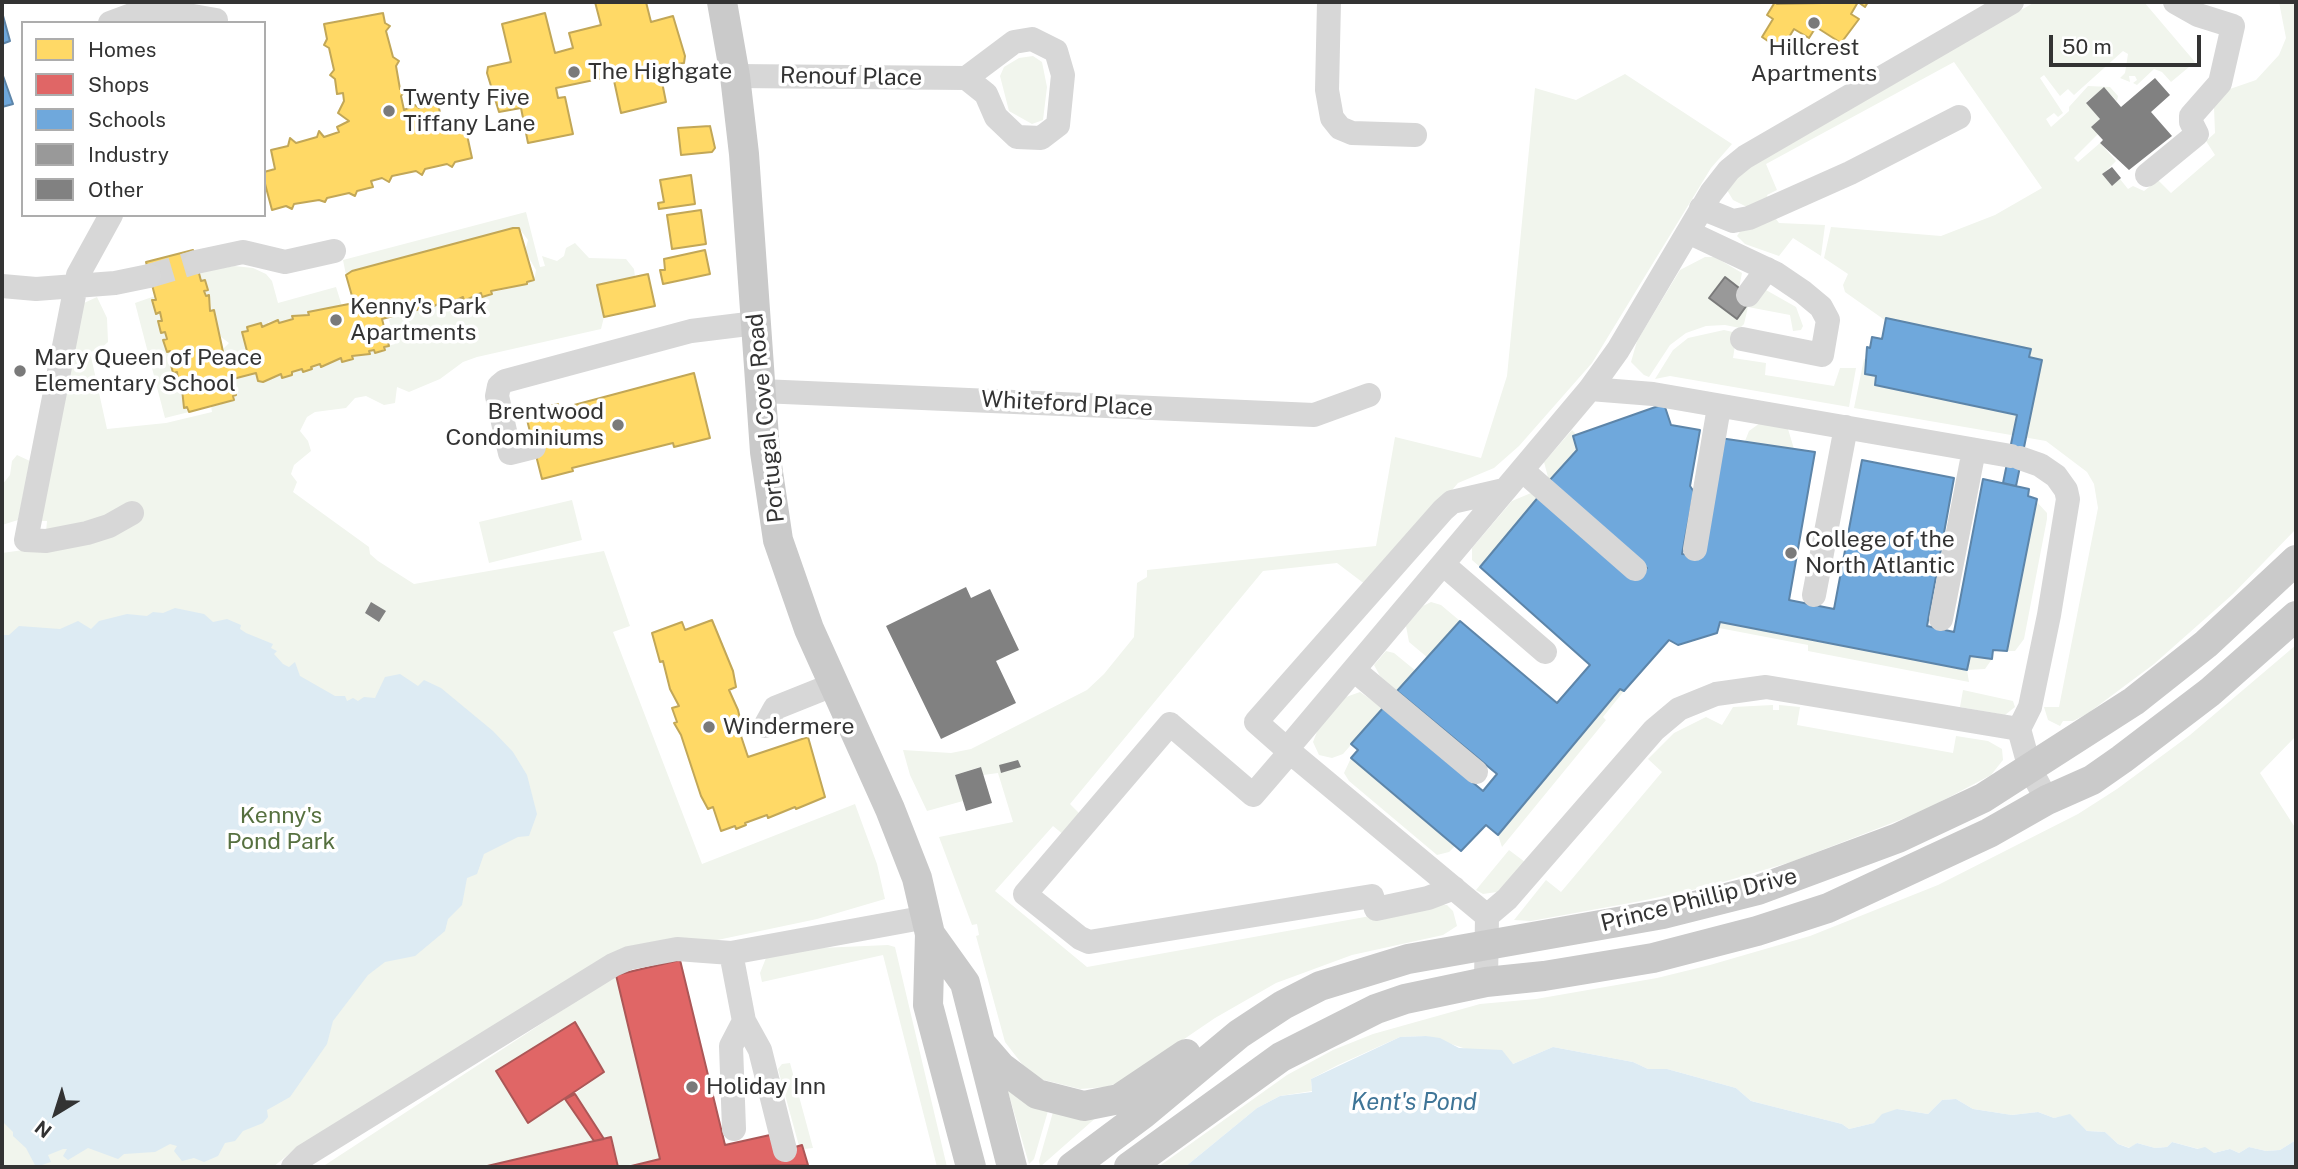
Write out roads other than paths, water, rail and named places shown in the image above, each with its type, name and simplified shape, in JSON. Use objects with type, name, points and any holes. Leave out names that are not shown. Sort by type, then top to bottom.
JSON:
[{"type":"main road","name":"Portugal Cove Road","points":[[722,2],[735,76],[766,466],[778,540],[809,629],[894,818],[917,878],[928,925],[928,1005],[971,1167]]},
{"type":"main road","name":"Prince Phillip Drive","points":[[1072,1167],[1260,1019],[1311,990],[1408,959],[1663,914],[1802,876],[1983,799],[2091,732],[2167,676],[2242,612],[2296,560]]},
{"type":"main road","name":"Prince Phillip Drive","points":[[1129,1167],[1229,1093],[1302,1044],[1395,1002],[1486,982],[1544,976],[1653,958],[1802,917],[1989,834],[2047,800],[2092,780],[2166,727],[2256,654],[2296,616]]},
{"type":"main road","name":"Portugal Cove Road","points":[[928,925],[965,983],[1012,1167]]},
{"type":"main road","points":[[982,1045],[1001,1067],[1037,1094],[1084,1106],[1119,1099],[1232,1021],[1260,1019]]},
{"type":"street","points":[[1329,2],[1327,90],[1332,118],[1340,128],[1353,133],[1415,135]]},
{"type":"street","points":[[1454,888],[1428,898],[1376,909],[1371,896],[1089,942],[1080,939],[1025,894],[1170,724],[1253,795],[1290,752],[1292,743],[1590,389],[1618,350],[1719,181],[1745,157],[2012,2]]},
{"type":"street","points":[[2147,175],[2197,134],[2191,116],[2220,83],[2233,26],[2198,15],[2175,2]]},
{"type":"street","points":[[115,21],[165,6],[217,15]]},
{"type":"street","name":"Renouf Place","points":[[735,76],[966,78]]},
{"type":"street","points":[[1702,208],[1733,221],[1749,218],[1850,173],[1959,117]]},
{"type":"street","points":[[110,217],[83,262],[75,286],[26,540],[46,541],[87,533],[109,526],[132,513]]},
{"type":"street","points":[[1688,232],[1767,269],[1821,307],[1828,320],[1822,355],[1742,339]]},
{"type":"street","points":[[196,262],[243,252],[285,262],[334,251]]},
{"type":"street","points":[[1748,295],[1767,269]]},
{"type":"street","points":[[2,286],[36,289],[115,283],[149,275]]},
{"type":"street","points":[[534,447],[510,453],[497,396],[499,386],[505,382],[691,331],[756,323]]},
{"type":"street","points":[[1590,389],[1653,394],[2015,457],[2040,465],[2056,476],[2066,490],[2067,521],[2029,707],[2019,729],[2030,769],[2047,800]]},
{"type":"street","name":"Whiteford Place","points":[[761,391],[1314,415],[1369,395]]},
{"type":"street","points":[[1695,549],[1718,407]]},
{"type":"street","points":[[1814,595],[1846,427]]},
{"type":"street","points":[[1941,619],[1974,450]]},
{"type":"street","points":[[1522,470],[1635,569]]},
{"type":"street","points":[[1487,916],[1256,722],[1443,510],[1452,502],[1504,490]]},
{"type":"street","points":[[1444,565],[1545,652]]},
{"type":"street","points":[[1354,670],[1476,772]]},
{"type":"street","points":[[765,726],[775,708],[835,684]]},
{"type":"street","points":[[1486,982],[1487,916],[1507,899],[1654,730],[1679,709],[1736,689],[1766,687],[1994,727],[2019,729]]},
{"type":"street","points":[[293,1167],[304,1156],[613,965],[677,949],[731,953],[928,925]]},
{"type":"street","points":[[731,953],[744,1021],[760,1049],[785,1150]]},
{"type":"street","points":[[734,1129],[731,1046],[744,1021]]},
{"type":"water","points":[[175,608],[204,614],[213,622],[227,619],[241,625],[240,629],[246,633],[273,644],[271,648],[277,651],[274,654],[283,664],[289,667],[295,662],[300,676],[335,696],[345,696],[347,701],[353,698],[358,701],[364,697],[375,698],[385,677],[400,674],[418,686],[424,680],[441,688],[493,731],[513,752],[527,775],[537,814],[529,836],[518,837],[484,854],[477,874],[467,878],[462,905],[448,919],[445,931],[415,956],[385,962],[368,975],[333,1021],[327,1044],[290,1097],[267,1110],[268,1117],[263,1123],[243,1131],[235,1141],[225,1143],[218,1156],[204,1162],[194,1158],[182,1161],[174,1151],[177,1146],[170,1144],[155,1152],[124,1154],[118,1159],[88,1148],[68,1160],[63,1156],[67,1149],[63,1149],[48,1155],[51,1162],[36,1167],[26,1148],[2,1121],[2,635],[9,635],[19,626],[60,629],[78,621],[91,629],[99,621],[127,614],[147,616],[153,612],[163,613]]},
{"type":"water","name":"Kent's Pond","points":[[1400,1037],[1440,1038],[1459,1048],[1502,1050],[1513,1064],[1553,1047],[1633,1062],[1648,1069],[1667,1069],[1736,1088],[1751,1101],[1842,1124],[1849,1129],[1874,1123],[1882,1114],[1897,1109],[1928,1114],[1942,1100],[1956,1099],[1973,1109],[2012,1115],[2038,1112],[2054,1118],[2070,1114],[2087,1131],[2105,1132],[2118,1144],[2129,1148],[2137,1143],[2155,1148],[2167,1147],[2172,1142],[2198,1149],[2205,1147],[2214,1153],[2230,1149],[2239,1153],[2249,1147],[2266,1151],[2280,1150],[2296,1140],[2296,1167],[1185,1167],[1257,1108],[1280,1096],[1312,1092],[1311,1079]]},
{"type":"tunnel","points":[[149,276],[196,262]]},
{"type":"place","name":"Hillcrest Apartments","points":[[1814,23]]},
{"type":"place","name":"The Highgate","points":[[574,72]]},
{"type":"place","name":"Twenty Five Tiffany Lane","points":[[389,111]]},
{"type":"place","name":"Kenny's Park Apartments","points":[[336,320]]},
{"type":"place","name":"Mary Queen of Peace Elementary School","points":[[20,371]]},
{"type":"place","name":"Brentwood Condominiums","points":[[618,425]]},
{"type":"place","name":"College of the North Atlantic","points":[[1791,553]]},
{"type":"place","name":"Windermere","points":[[709,727]]},
{"type":"place","name":"Holiday Inn","points":[[692,1087]]},
{"type":"park label","name":"Kenny's Pond Park","points":[[281,829]]}]
